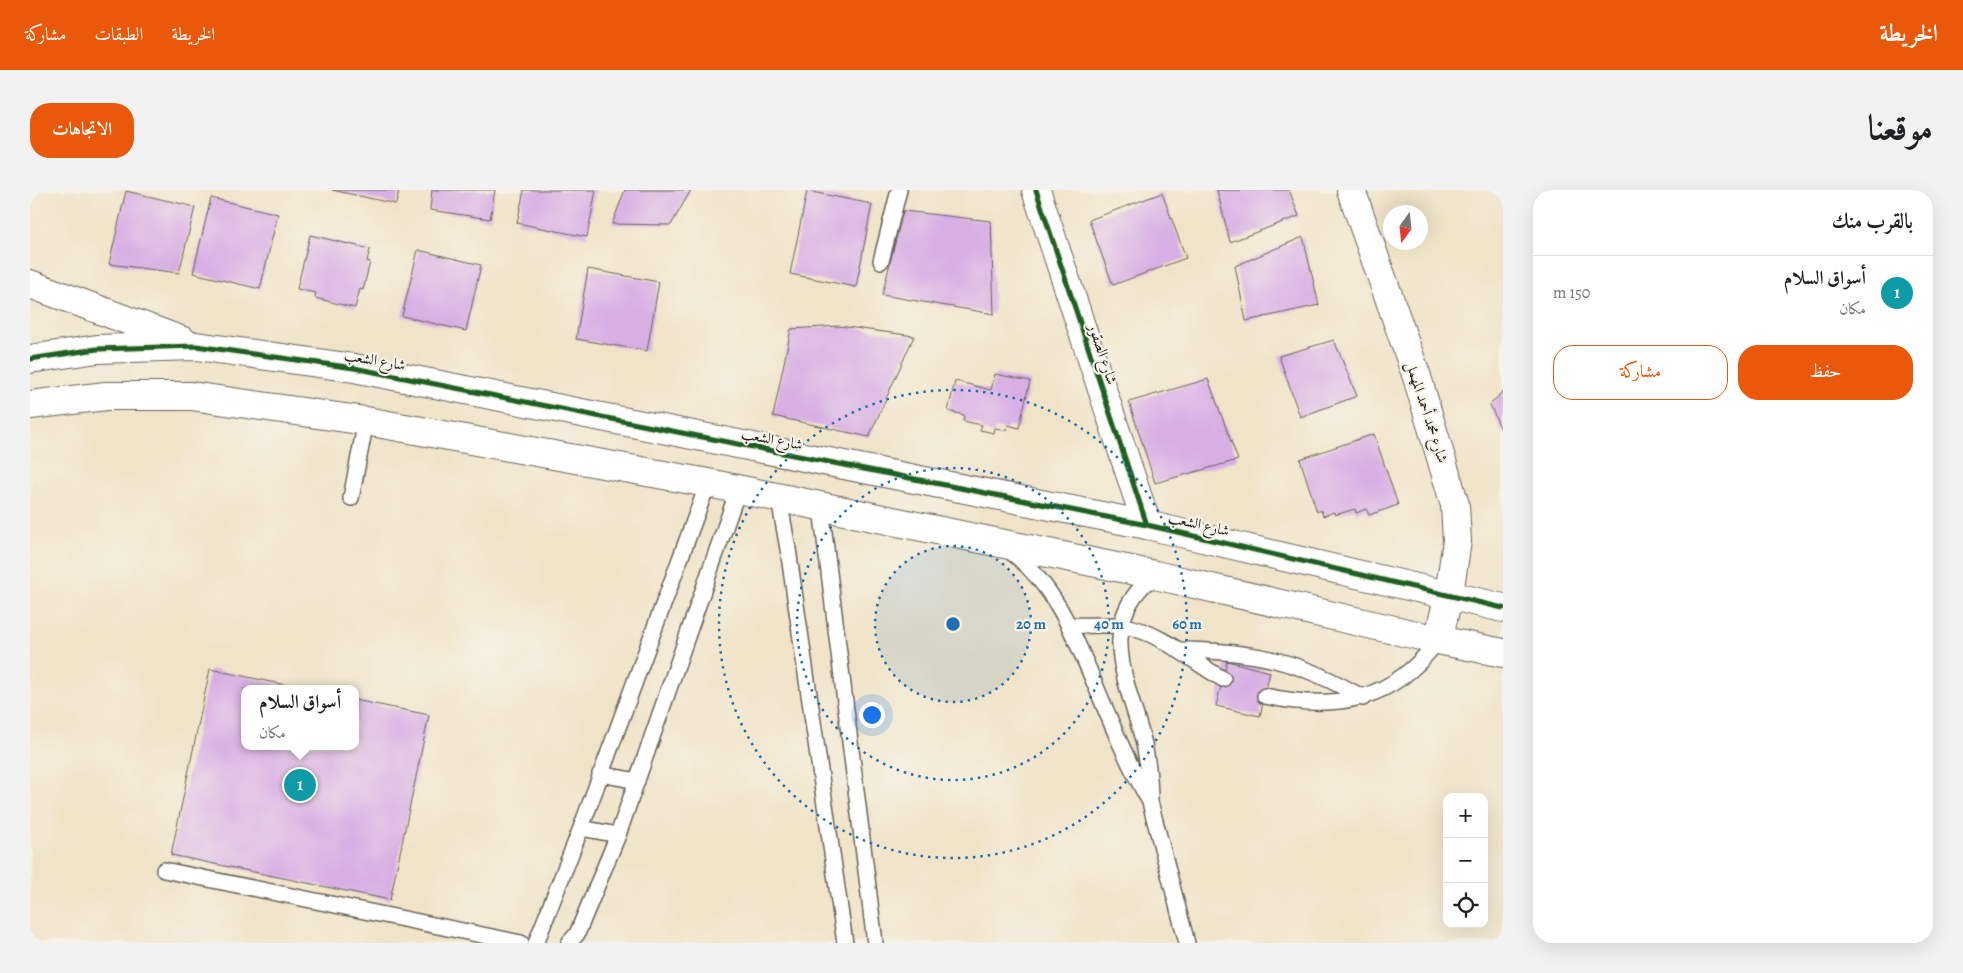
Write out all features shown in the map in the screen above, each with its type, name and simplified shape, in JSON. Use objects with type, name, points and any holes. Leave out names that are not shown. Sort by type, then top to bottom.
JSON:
[{"type":"street","name":"شارع الصقور","points":[[1036,190],[1147,525]]},
{"type":"street","name":"شارع محمد أحمد المهمل","points":[[1351,190],[1416,377],[1455,505],[1457,541],[1449,594],[1438,640]]},
{"type":"street","points":[[30,284],[196,346]]},
{"type":"street","name":"شارع الشعب","points":[[30,359],[97,349],[196,346],[354,368],[1147,525],[1503,608]]},
{"type":"street","points":[[30,405],[106,396],[191,396],[366,421],[708,483],[821,508],[1155,575],[1438,640],[1503,653]]},
{"type":"lane","points":[[882,261],[899,190]]},
{"type":"lane","points":[[351,498],[366,421]]},
{"type":"lane","points":[[536,943],[581,828],[708,483]]},
{"type":"lane","points":[[569,943],[577,934],[618,835],[738,490]]},
{"type":"lane","points":[[779,499],[788,549],[845,943]]},
{"type":"lane","points":[[821,508],[875,943]]},
{"type":"lane","points":[[996,542],[1020,558],[1040,578],[1056,600],[1069,625],[1126,757],[1150,802]]},
{"type":"lane","points":[[1155,575],[1142,585],[1132,597],[1125,611],[1121,626],[1119,653],[1144,744],[1150,802],[1187,943]]},
{"type":"lane","points":[[1069,625],[1121,626],[1149,634],[1181,650],[1199,665],[1223,679]]},
{"type":"lane","points":[[1265,696],[1314,703],[1363,698],[1400,680],[1428,655],[1438,640]]},
{"type":"lane","points":[[1181,650],[1244,654],[1276,659],[1306,669],[1335,682],[1363,698]]},
{"type":"lane","points":[[600,774],[637,781]]},
{"type":"lane","points":[[581,828],[618,835]]},
{"type":"lane","points":[[164,870],[521,943]]},
{"type":"building","points":[[332,190],[399,190],[396,204]]},
{"type":"building","points":[[432,190],[495,190],[490,219],[430,210]]},
{"type":"building","points":[[524,190],[596,190],[587,237],[517,223]]},
{"type":"building","points":[[625,190],[691,190],[671,225],[612,224]]},
{"type":"building","points":[[1217,190],[1289,190],[1299,216],[1230,242]]},
{"type":"building","points":[[126,191],[195,207],[179,273],[109,264]]},
{"type":"building","points":[[807,191],[872,204],[856,287],[790,274]]},
{"type":"building","points":[[1162,193],[1186,258],[1113,285],[1089,220]]},
{"type":"building","points":[[211,198],[278,214],[260,289],[193,273]]},
{"type":"building","points":[[903,211],[991,221],[994,314],[882,295]]},
{"type":"building","points":[[310,235],[370,249],[367,261],[370,262],[363,290],[360,289],[355,308],[315,298],[316,293],[297,289]]},
{"type":"building","points":[[1303,237],[1319,305],[1246,321],[1235,266]]},
{"type":"building","points":[[418,250],[481,265],[466,331],[402,316]]},
{"type":"building","points":[[588,269],[659,282],[647,351],[576,339]]},
{"type":"building","points":[[839,326],[914,336],[869,437],[773,416],[791,329]]},
{"type":"building","points":[[1334,340],[1357,396],[1300,417],[1279,356]]},
{"type":"building","points":[[995,374],[1030,381],[1019,428],[1008,425],[1006,430],[995,428],[994,433],[980,430],[982,425],[963,421],[964,415],[948,411],[955,381],[991,390]]},
{"type":"building","points":[[1208,379],[1238,460],[1155,483],[1129,402]]},
{"type":"building","points":[[1503,391],[1503,434],[1490,405]]},
{"type":"building","points":[[1374,434],[1398,505],[1369,515],[1366,509],[1356,513],[1355,509],[1335,515],[1334,512],[1323,516],[1321,510],[1317,512],[1300,459]]},
{"type":"building","points":[[1227,661],[1270,672],[1260,716],[1216,706]]},
{"type":"building","points":[[210,669],[285,685],[241,685],[241,750],[359,750],[359,701],[429,715],[390,900],[171,855]]},
{"type":"cycle path","points":[[1036,190],[1147,525]]},
{"type":"cycle path","points":[[30,359],[97,349],[196,346],[354,368],[1147,525],[1503,608]]},
{"type":"place","name":"أسواق السلام","points":[[300,785]]}]
